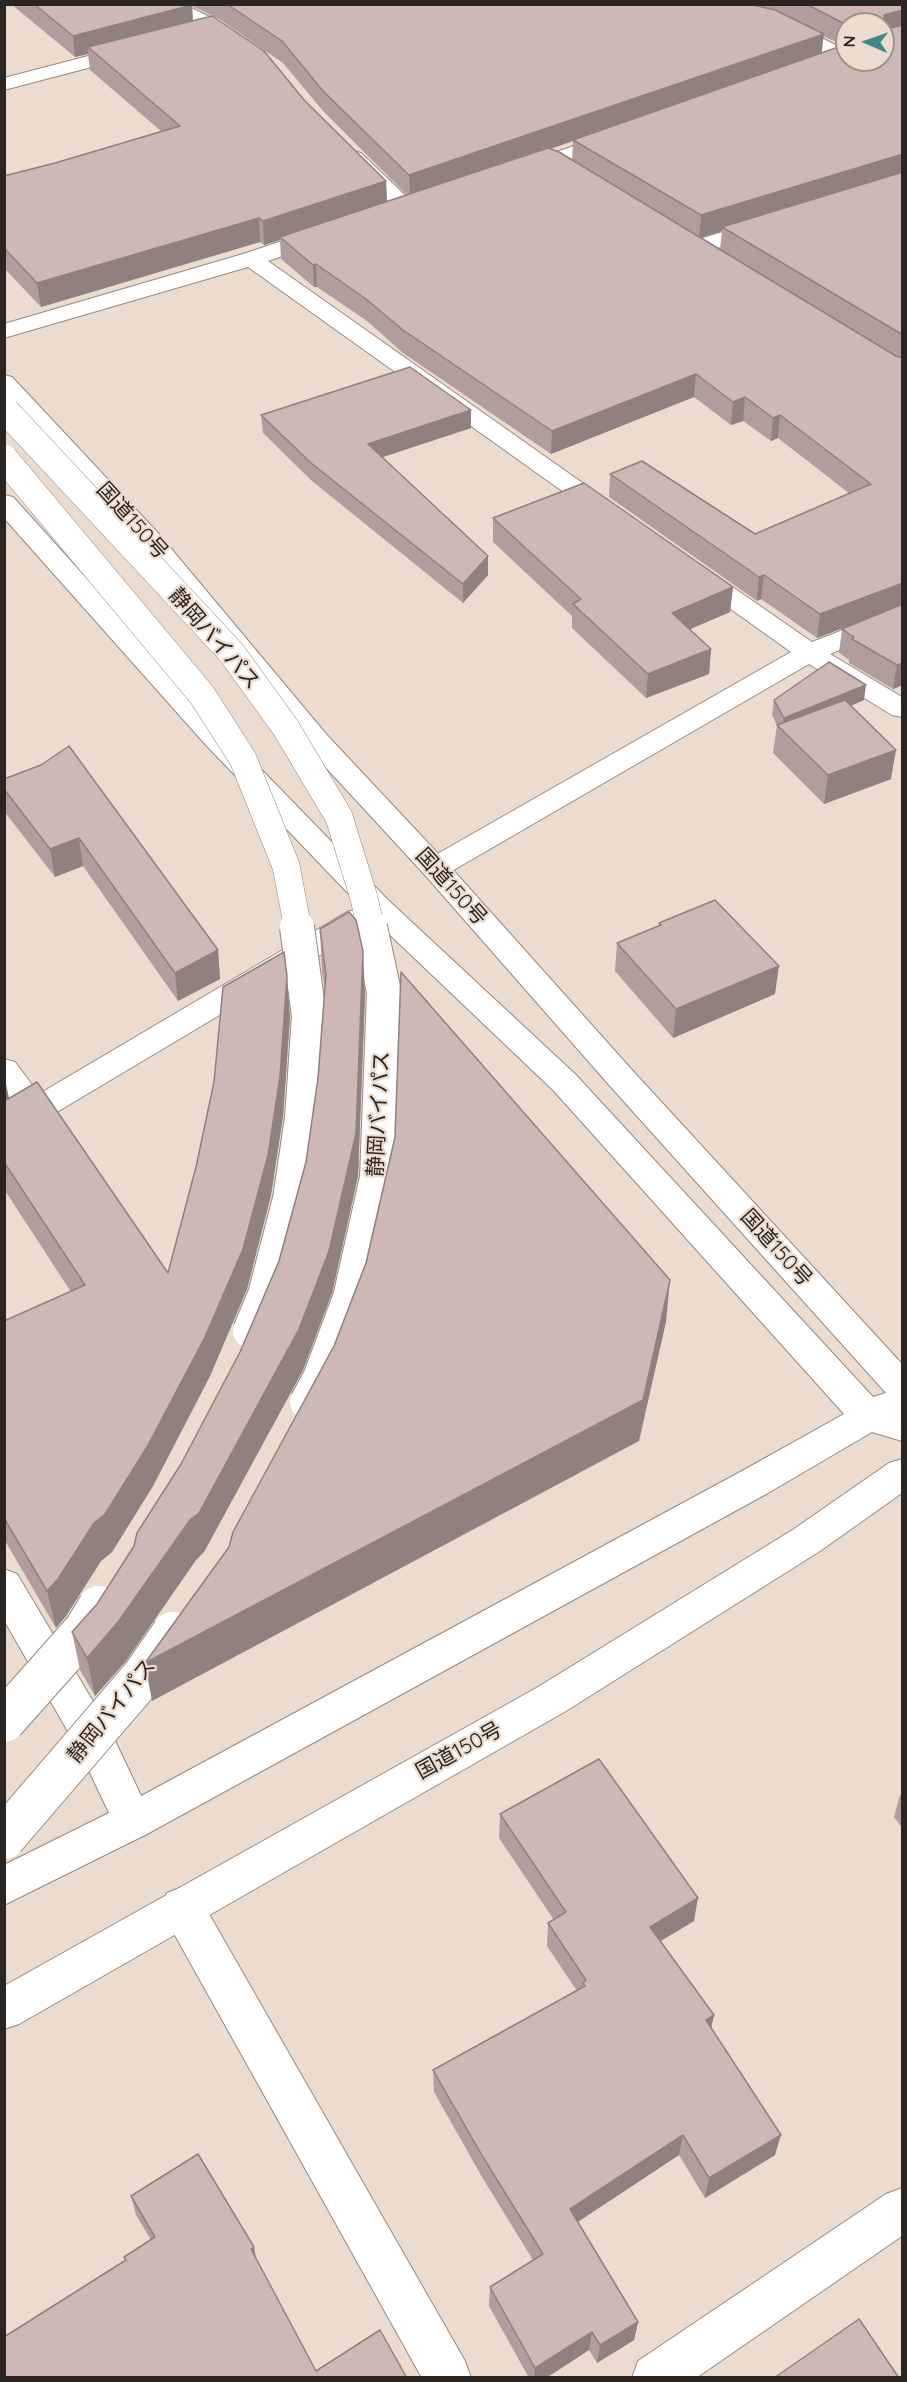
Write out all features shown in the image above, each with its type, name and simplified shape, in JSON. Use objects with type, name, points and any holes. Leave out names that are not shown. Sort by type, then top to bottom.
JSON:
[{"type":"main road","points":[[166,4],[217,29],[255,55]]},
{"type":"main road","points":[[716,4],[737,16],[780,24],[835,52]]},
{"type":"main road","points":[[195,35],[217,29]]},
{"type":"main road","points":[[4,84],[150,46]]},
{"type":"main road","points":[[822,65],[835,60]]},
{"type":"main road","points":[[504,175],[635,130]]},
{"type":"main road","points":[[339,142],[412,205],[382,214]]},
{"type":"main road","points":[[547,161],[576,174]]},
{"type":"main road","points":[[698,247],[789,219]]},
{"type":"main road","points":[[4,331],[250,259],[338,229]]},
{"type":"main road","points":[[678,235],[718,259]]},
{"type":"main road","points":[[250,259],[633,529]]},
{"type":"main road","name":"国道150号","points":[[4,382],[149,537],[316,740],[435,868],[636,1095],[903,1387]]},
{"type":"main road","name":"静岡バイパス","points":[[4,409],[231,652],[286,728],[339,817],[364,898],[384,992],[377,1178],[350,1298],[320,1378],[293,1430]]},
{"type":"main road","name":"静岡バイパス","points":[[4,458],[202,694],[243,759],[286,866],[297,925],[309,1016],[302,1118],[290,1199],[266,1295],[240,1354]]},
{"type":"main road","name":"国道150号","points":[[4,502],[215,738],[378,907],[564,1082],[886,1422]]},
{"type":"main road","points":[[681,563],[809,653],[903,709]]},
{"type":"main road","points":[[435,868],[809,653],[903,615]]},
{"type":"main road","points":[[4,1129],[378,907]]},
{"type":"main road","points":[[4,1070],[34,1111]]},
{"type":"main road","points":[[4,1886],[133,1821],[886,1422],[903,1398]]},
{"type":"main road","name":"国道150号","points":[[4,2009],[182,1906],[552,1700],[807,1540],[903,1474]]},
{"type":"main road","points":[[4,1721],[85,1630],[116,1582]]},
{"type":"main road","points":[[4,1585],[96,1743],[133,1821]]},
{"type":"main road","name":"静岡バイパス","points":[[4,1838],[144,1675],[188,1612]]},
{"type":"main road","points":[[182,1906],[448,2378]]},
{"type":"main road","points":[[656,2378],[903,2210]]},
{"type":"building","points":[[34,4],[190,4],[192,5],[73,36]]},
{"type":"building","points":[[227,4],[749,4],[775,10],[824,34],[409,175],[323,91],[282,41]]},
{"type":"building","points":[[806,4],[903,4],[903,10],[895,12],[835,12],[835,19]]},
{"type":"building","points":[[212,16],[264,51],[305,101],[386,181],[263,221],[259,218],[37,283],[4,248],[4,176],[180,126],[88,47]]},
{"type":"building","points":[[903,25],[903,154],[701,215],[573,140],[835,48],[835,72],[895,72],[895,27]]},
{"type":"building","points":[[548,148],[559,152],[896,356],[903,358],[903,583],[820,614],[764,575],[759,577],[610,474],[642,461],[755,534],[871,484],[780,415],[773,418],[745,397],[733,402],[696,374],[552,431],[403,330],[366,299],[316,264],[313,265],[280,237]]},
{"type":"building","points":[[903,172],[903,335],[722,227]]},
{"type":"building","points":[[410,367],[471,410],[368,444],[488,556],[463,584],[311,463],[261,415]]},
{"type":"building","points":[[584,483],[733,587],[672,613],[711,649],[648,674],[573,604],[581,599],[493,518]]},
{"type":"building","points":[[903,604],[903,663],[897,665],[852,639],[854,637],[842,629]]},
{"type":"building","points":[[829,662],[866,685],[784,718],[774,700]]},
{"type":"building","points":[[845,700],[896,750],[828,775],[777,725]]},
{"type":"building","points":[[69,746],[218,950],[175,973],[79,838],[50,849],[4,789],[4,779],[41,765]]},
{"type":"building","points":[[715,900],[779,966],[676,1009],[617,943]]},
{"type":"building","points":[[349,912],[356,920],[363,951],[356,1133],[329,1251],[299,1329],[199,1513],[190,1520],[118,1622],[87,1658],[72,1632],[97,1604],[134,1546],[137,1533],[181,1464],[240,1352],[279,1261],[306,1162],[318,1078],[326,975],[320,929]]},
{"type":"building","points":[[284,952],[287,976],[280,1076],[268,1155],[243,1249],[205,1337],[147,1447],[105,1514],[94,1523],[58,1579],[47,1591],[4,1518],[4,1321],[85,1285],[4,1162],[4,1100],[37,1082],[168,1273],[196,1167],[214,1082],[223,987]]},
{"type":"building","points":[[401,972],[670,1280],[643,1400],[145,1663],[229,1547],[233,1532],[334,1346],[366,1263],[395,1137]]},
{"type":"building","points":[[599,1759],[698,1898],[650,1927],[714,2015],[706,2020],[781,2135],[709,2178],[683,2135],[570,2209],[638,2322],[600,2345],[592,2332],[535,2368],[490,2287],[543,2254],[433,2070],[585,1986],[583,1983],[586,1980],[548,1923],[566,1912],[500,1814]]},
{"type":"building","points":[[198,2154],[254,2247],[251,2249],[316,2371],[380,2330],[407,2378],[4,2378],[4,2337],[126,2260],[124,2257],[155,2237],[131,2196]]},
{"type":"building","points":[[859,2319],[899,2378],[774,2378]]}]
